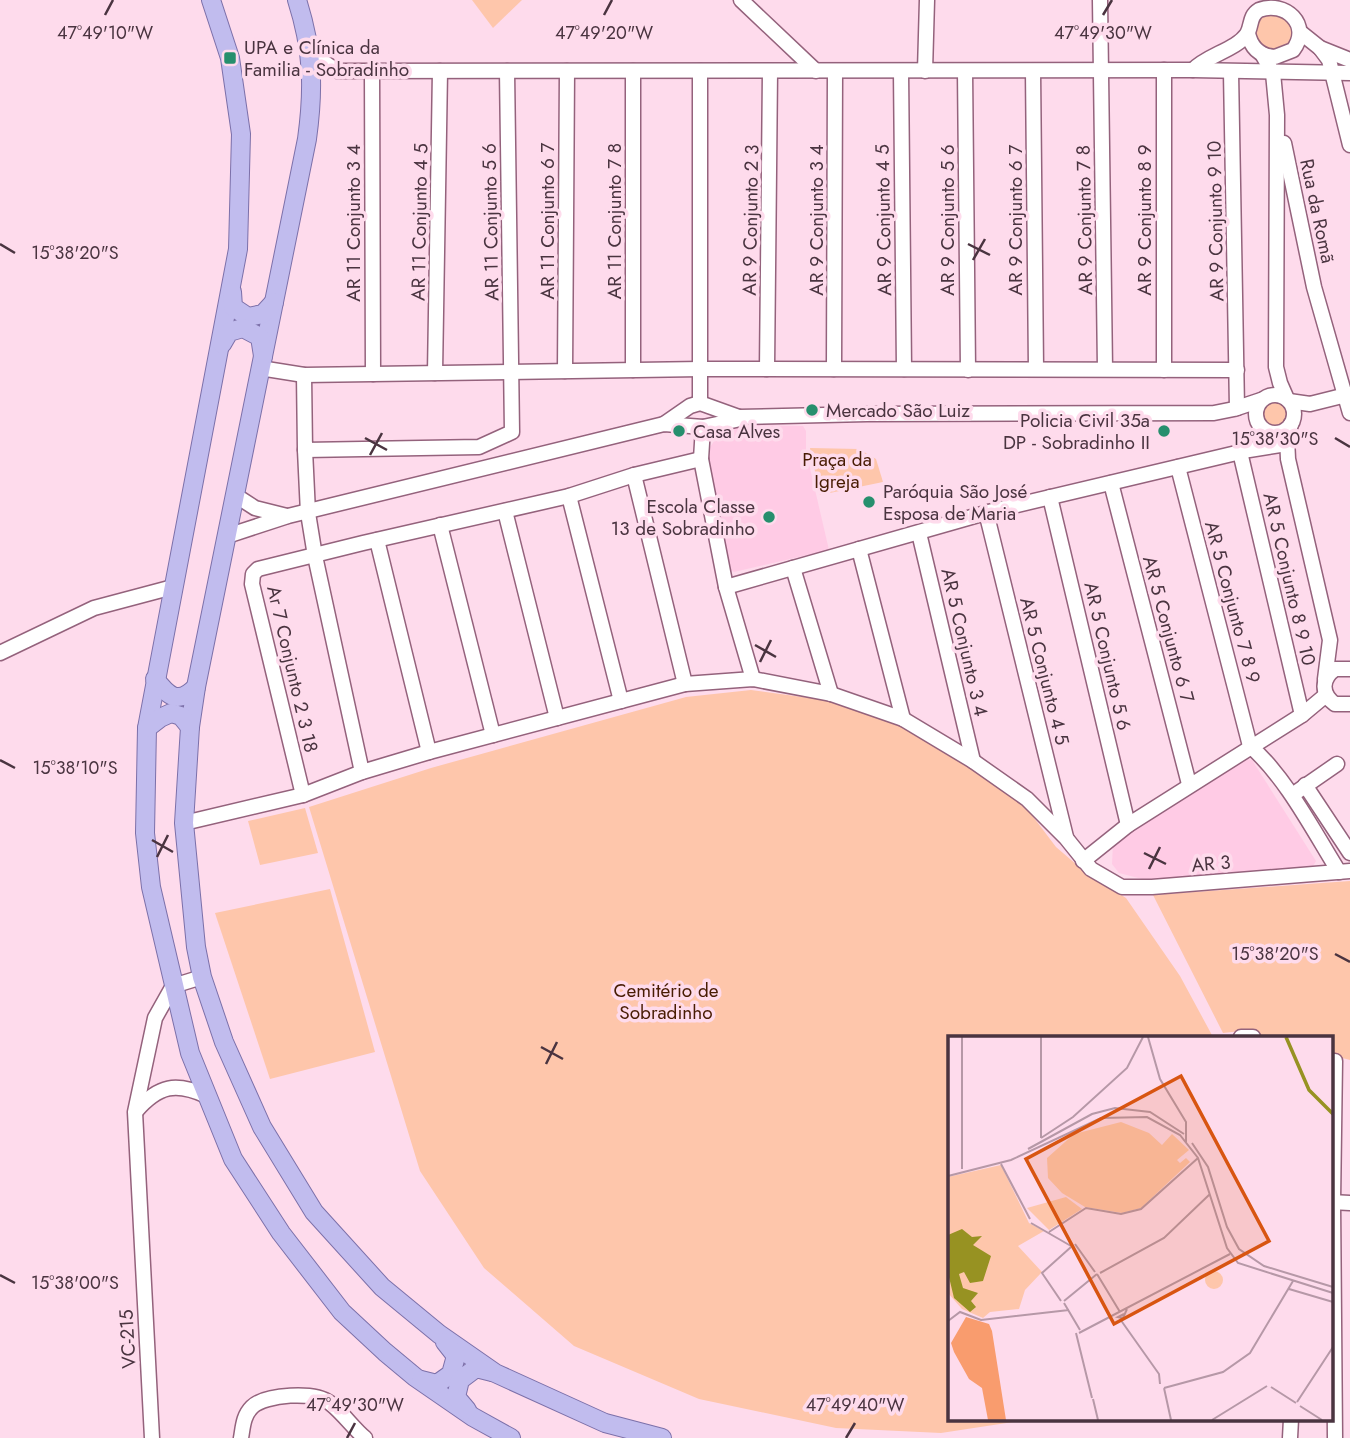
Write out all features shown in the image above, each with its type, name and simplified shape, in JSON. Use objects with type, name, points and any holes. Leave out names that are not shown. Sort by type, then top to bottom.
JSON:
[{"type":"main road","points":[[211,0],[230,58],[241,134],[238,249],[147,728],[145,833],[150,887],[190,1053],[233,1158],[307,1269],[341,1312],[415,1377],[473,1417],[511,1438]]},
{"type":"main road","points":[[297,0],[312,71],[307,139],[190,727],[184,823],[196,947],[202,977],[223,1042],[262,1127],[314,1212],[382,1287],[439,1334],[495,1373]]},
{"type":"main road","points":[[232,289],[233,307],[248,317],[263,314],[274,302]]},
{"type":"main road","points":[[220,347],[229,332],[243,328],[260,337],[261,362]]},
{"type":"main road","points":[[155,679],[165,692],[176,698],[187,696],[196,687]]},
{"type":"main road","points":[[147,728],[171,713],[181,716],[190,727]]},
{"type":"main road","points":[[415,1377],[436,1384],[451,1374],[456,1356],[439,1334]]},
{"type":"main road","points":[[473,1417],[456,1397],[460,1380],[476,1368],[495,1373],[605,1423],[662,1438]]},
{"type":"street","points":[[741,0],[816,71]]},
{"type":"street","points":[[925,71],[927,0]]},
{"type":"street","name":"AR 9 Conjunto 7 8","points":[[1100,0],[1105,369]]},
{"type":"street","points":[[1273,73],[1297,44],[1300,32],[1299,23],[1288,5],[1267,3],[1252,16],[1248,33],[1252,46],[1262,54],[1273,73],[1277,115],[1276,367],[1294,414],[1287,438],[1288,459],[1330,640],[1324,687],[1330,700],[1347,707]]},
{"type":"street","points":[[1300,32],[1320,48],[1329,60],[1350,145]]},
{"type":"street","points":[[1193,70],[1248,33]]},
{"type":"street","points":[[1320,48],[1350,60]]},
{"type":"street","points":[[309,52],[337,71]]},
{"type":"street","points":[[1262,54],[1275,57],[1287,54]]},
{"type":"street","points":[[312,91],[324,78],[337,71],[1193,70],[1350,73]]},
{"type":"street","name":"AR 11 Conjunto 3 4","points":[[372,71],[373,374]]},
{"type":"street","name":"AR 11 Conjunto 4 5","points":[[435,373],[440,71]]},
{"type":"street","name":"AR 11 Conjunto 5 6","points":[[305,450],[478,447],[512,432],[507,71]]},
{"type":"street","name":"AR 11 Conjunto 6 7","points":[[565,371],[566,71]]},
{"type":"street","name":"AR 11 Conjunto 7 8","points":[[633,71],[634,370]]},
{"type":"street","points":[[700,71],[700,405],[689,417],[703,426]]},
{"type":"street","name":"AR 9 Conjunto 2 3","points":[[767,369],[770,71]]},
{"type":"street","name":"AR 9 Conjunto 3 4","points":[[834,369],[835,71]]},
{"type":"street","name":"AR 9 Conjunto 4 5","points":[[901,71],[904,369]]},
{"type":"street","name":"AR 9 Conjunto 5 6","points":[[965,71],[968,370]]},
{"type":"street","name":"AR 9 Conjunto 6 7","points":[[1033,71],[1036,369]]},
{"type":"street","name":"AR 9 Conjunto 8 9","points":[[1164,71],[1164,370]]},
{"type":"street","name":"AR 9 Conjunto 9 10","points":[[1231,72],[1237,408]]},
{"type":"street","name":"Rua da Romã","points":[[1277,115],[1314,288],[1348,395],[1350,413]]},
{"type":"street","points":[[261,362],[304,375],[701,369],[1237,370]]},
{"type":"street","points":[[1276,367],[1255,410],[1264,429],[1280,445],[1288,459]]},
{"type":"street","points":[[304,375],[305,450],[315,556],[362,772]]},
{"type":"street","points":[[1214,413],[1278,395],[1288,400],[1310,404],[1348,395]]},
{"type":"street","points":[[227,536],[288,516],[664,424],[700,405],[739,417],[1214,413],[1282,432],[1310,404]]},
{"type":"street","points":[[700,405],[715,413],[703,426],[701,459],[726,587],[753,679]]},
{"type":"street","points":[[664,424],[703,426],[736,420],[739,417]]},
{"type":"street","points":[[1245,451],[1264,429]]},
{"type":"street","points":[[726,587],[986,512],[1280,445]]},
{"type":"street","name":"AR 5 Conjunto 8 9 10","points":[[1245,451],[1302,715]]},
{"type":"street","points":[[315,556],[569,496],[634,475],[701,459]]},
{"type":"street","name":"AR 5 Conjunto 7 8 9","points":[[1178,467],[1250,746]]},
{"type":"street","points":[[634,475],[685,684]]},
{"type":"street","name":"AR 5 Conjunto 6 7","points":[[1111,483],[1189,784]]},
{"type":"street","points":[[235,495],[255,508],[288,516]]},
{"type":"street","points":[[569,496],[621,701]]},
{"type":"street","name":"AR 5 Conjunto 5 6","points":[[1050,497],[1128,825]]},
{"type":"street","points":[[505,511],[557,718]]},
{"type":"street","name":"AR 5 Conjunto 4 5","points":[[986,512],[1066,838]]},
{"type":"street","points":[[440,525],[493,735]]},
{"type":"street","name":"AR 5 Conjunto 3 4","points":[[919,533],[973,761]]},
{"type":"street","points":[[377,540],[429,752]]},
{"type":"street","points":[[859,549],[903,719]]},
{"type":"street","name":"Ar 7 Conjunto 2 3 18","points":[[303,795],[252,584],[253,575],[258,569],[315,556]]},
{"type":"street","points":[[793,568],[831,694]]},
{"type":"street","points":[[0,653],[94,608],[173,587]]},
{"type":"street","points":[[1325,679],[1335,669],[1350,667],[1330,640]]},
{"type":"street","points":[[184,823],[303,795],[362,772],[429,752],[685,684],[753,679],[831,694],[903,719],[973,761],[1027,799],[1066,838]]},
{"type":"street","points":[[1083,861],[1128,825],[1302,715],[1326,695]]},
{"type":"street","points":[[1250,746],[1266,761],[1345,872]]},
{"type":"street","points":[[1291,796],[1337,764]]},
{"type":"street","points":[[1305,785],[1350,853]]},
{"type":"street","name":"AR 3","points":[[1066,838],[1091,869],[1122,887],[1345,872]]},
{"type":"street","points":[[173,986],[202,977]]},
{"type":"street","name":"VC-215","points":[[152,1438],[135,1112],[155,1018],[173,986]]},
{"type":"street","points":[[1335,1438],[1333,1061],[1350,1066]]},
{"type":"street","points":[[135,1112],[150,1096],[167,1087],[188,1087],[207,1096]]},
{"type":"street","points":[[1332,1202],[1350,1203]]},
{"type":"street","points":[[241,1438],[245,1416],[255,1404],[268,1399],[307,1395],[330,1402],[365,1438]]},
{"type":"street","points":[[1290,1438],[1291,1420]]},
{"type":"shaded area","name":"Escola Classe 13 de Sobradinho","points":[[737,425],[803,426],[806,431],[806,451],[829,550],[734,572],[728,569],[709,475],[709,455],[710,447],[720,433]]},
{"type":"shaded area","points":[[1246,758],[1252,760],[1316,861],[1312,868],[1146,880],[1119,873],[1112,864],[1113,844]]},
{"type":"green space","points":[[472,0],[522,0],[493,28]]},
{"type":"green space","points":[[1275,8],[1297,30],[1285,51],[1260,50],[1251,26],[1253,20]]},
{"type":"green space","points":[[1275,399],[1281,400],[1289,408],[1289,420],[1281,428],[1275,429],[1269,428],[1261,420],[1260,414],[1261,408],[1269,400]]},
{"type":"green space","name":"Praça da Igreja","points":[[810,448],[859,449],[876,459],[883,482],[820,495]]},
{"type":"green space","name":"Cemitério de Sobradinho","points":[[751,690],[824,700],[900,725],[963,760],[1025,806],[1056,847],[1084,871],[1126,898],[1180,976],[1212,1036],[948,1036],[948,1420],[1026,1420],[941,1433],[836,1428],[699,1399],[574,1346],[484,1268],[420,1171],[309,807],[431,768],[686,697]]},
{"type":"green space","points":[[305,808],[318,853],[260,865],[248,821]]},
{"type":"green space","points":[[1350,881],[1350,1060],[1332,1055],[1332,1036],[1261,1036],[1241,1031],[1223,1033],[1153,895]]},
{"type":"green space","points":[[330,889],[375,1052],[270,1079],[215,913]]},
{"type":"place","name":"UPA e Clínica da Familia - Sobradinho","points":[[230,58]]},
{"type":"place","name":"Mercado São Luiz","points":[[812,410]]},
{"type":"place","name":"Casa Alves","points":[[679,431]]},
{"type":"place","name":"Policia Civil 35a DP - Sobradinho II","points":[[1164,431]]},
{"type":"place","name":"Paróquia São José Esposa de Maria","points":[[869,502]]},
{"type":"place","name":"Escola Classe 13 de Sobradinho","points":[[769,517]]}]
